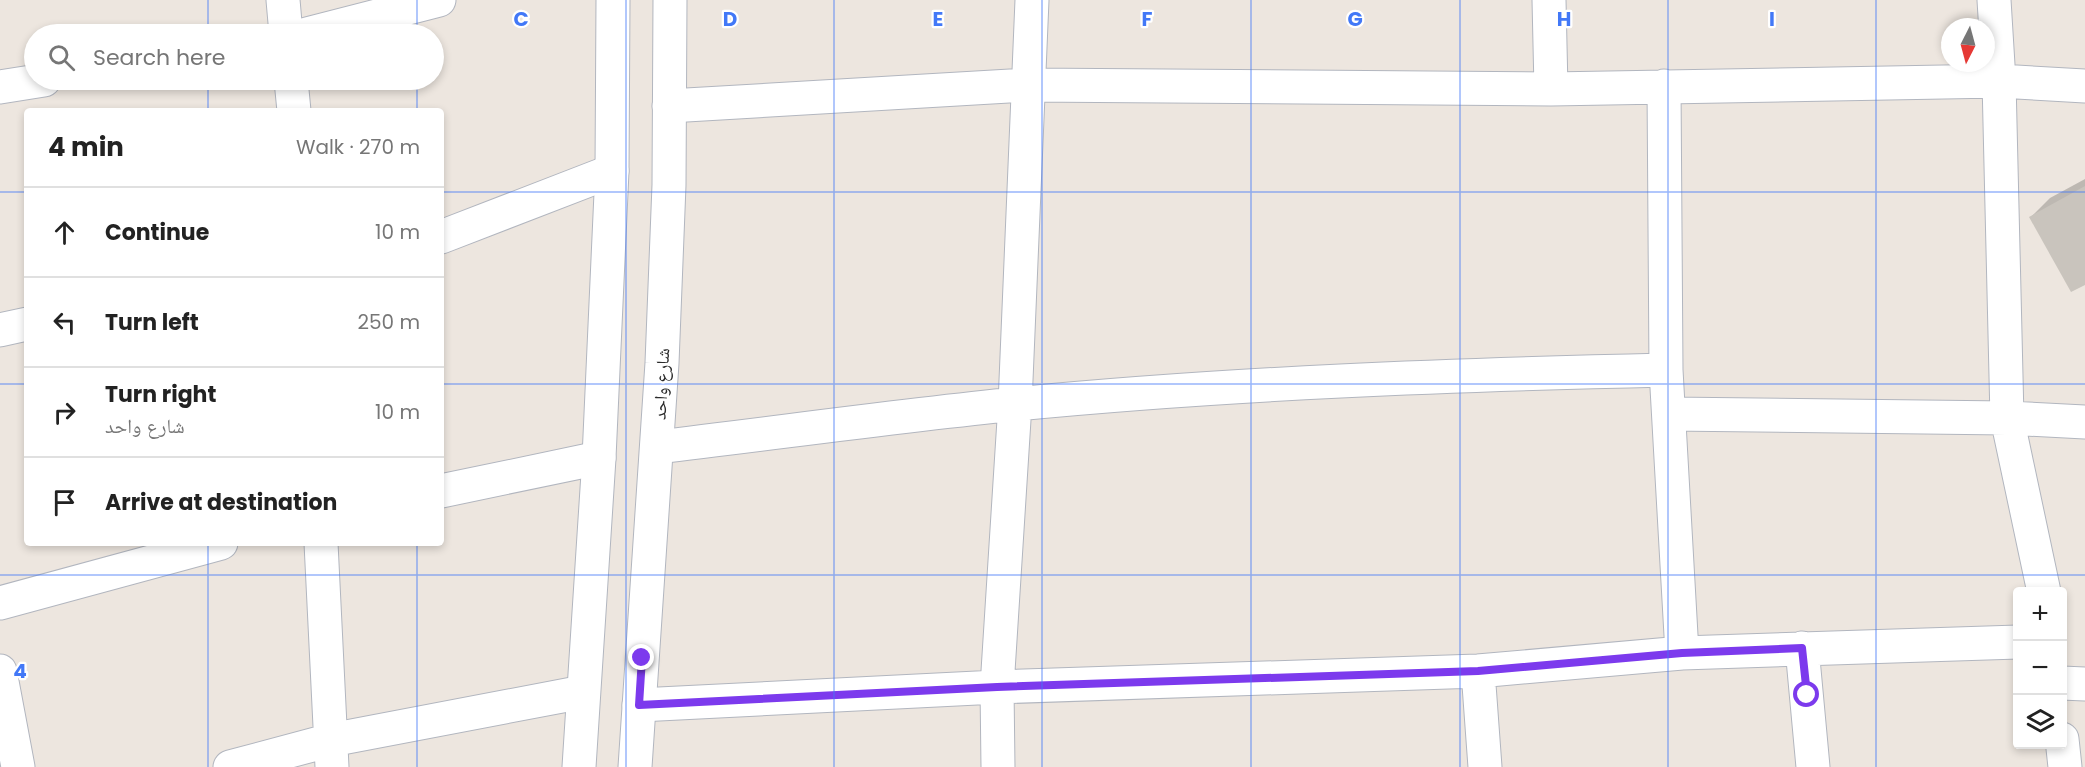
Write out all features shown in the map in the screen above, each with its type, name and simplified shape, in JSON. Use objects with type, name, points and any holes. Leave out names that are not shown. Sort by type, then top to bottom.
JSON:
[{"type":"street","points":[[283,0],[285,24]]},
{"type":"street","points":[[346,24],[439,0]]},
{"type":"street","points":[[579,767],[598,458],[612,171],[613,0]]},
{"type":"street","name":"شارع واحد","points":[[635,767],[657,447],[666,256],[670,0]]},
{"type":"street","points":[[998,767],[997,687],[1015,404],[1032,0]]},
{"type":"street","points":[[1549,0],[1551,89]]},
{"type":"street","points":[[1994,0],[1999,81],[2007,418],[2043,587]]},
{"type":"street","points":[[669,106],[1028,85],[1551,89],[1999,81],[2085,86]]},
{"type":"street","points":[[0,87],[24,83]]},
{"type":"street","points":[[1664,86],[1666,370],[1682,653]]},
{"type":"street","points":[[292,90],[294,108]]},
{"type":"street","points":[[444,236],[612,171]]},
{"type":"street","points":[[0,330],[24,325]]},
{"type":"street","points":[[657,447],[1015,404],[1266,384],[1424,375],[1666,370]]},
{"type":"street","points":[[1669,414],[2007,418],[2085,422]]},
{"type":"street","points":[[444,490],[598,458]]},
{"type":"street","points":[[0,603],[210,546]]},
{"type":"street","points":[[321,546],[332,754]]},
{"type":"street","points":[[639,705],[997,687],[1478,671],[1682,653],[2013,642]]},
{"type":"street","points":[[1802,648],[1813,767]]},
{"type":"street","points":[[0,671],[18,767]]},
{"type":"street","points":[[1478,671],[1485,767]]},
{"type":"street","points":[[2067,683],[2085,684]]},
{"type":"street","points":[[230,767],[332,754],[583,692]]},
{"type":"street","points":[[2063,749],[2065,767]]},
{"type":"building","points":[[2085,186],[2085,285],[2071,292],[2029,217]]},
{"type":"route","points":[[642,658],[639,705],[997,687],[1478,671],[1682,653],[1802,648],[1807,695]]}]
